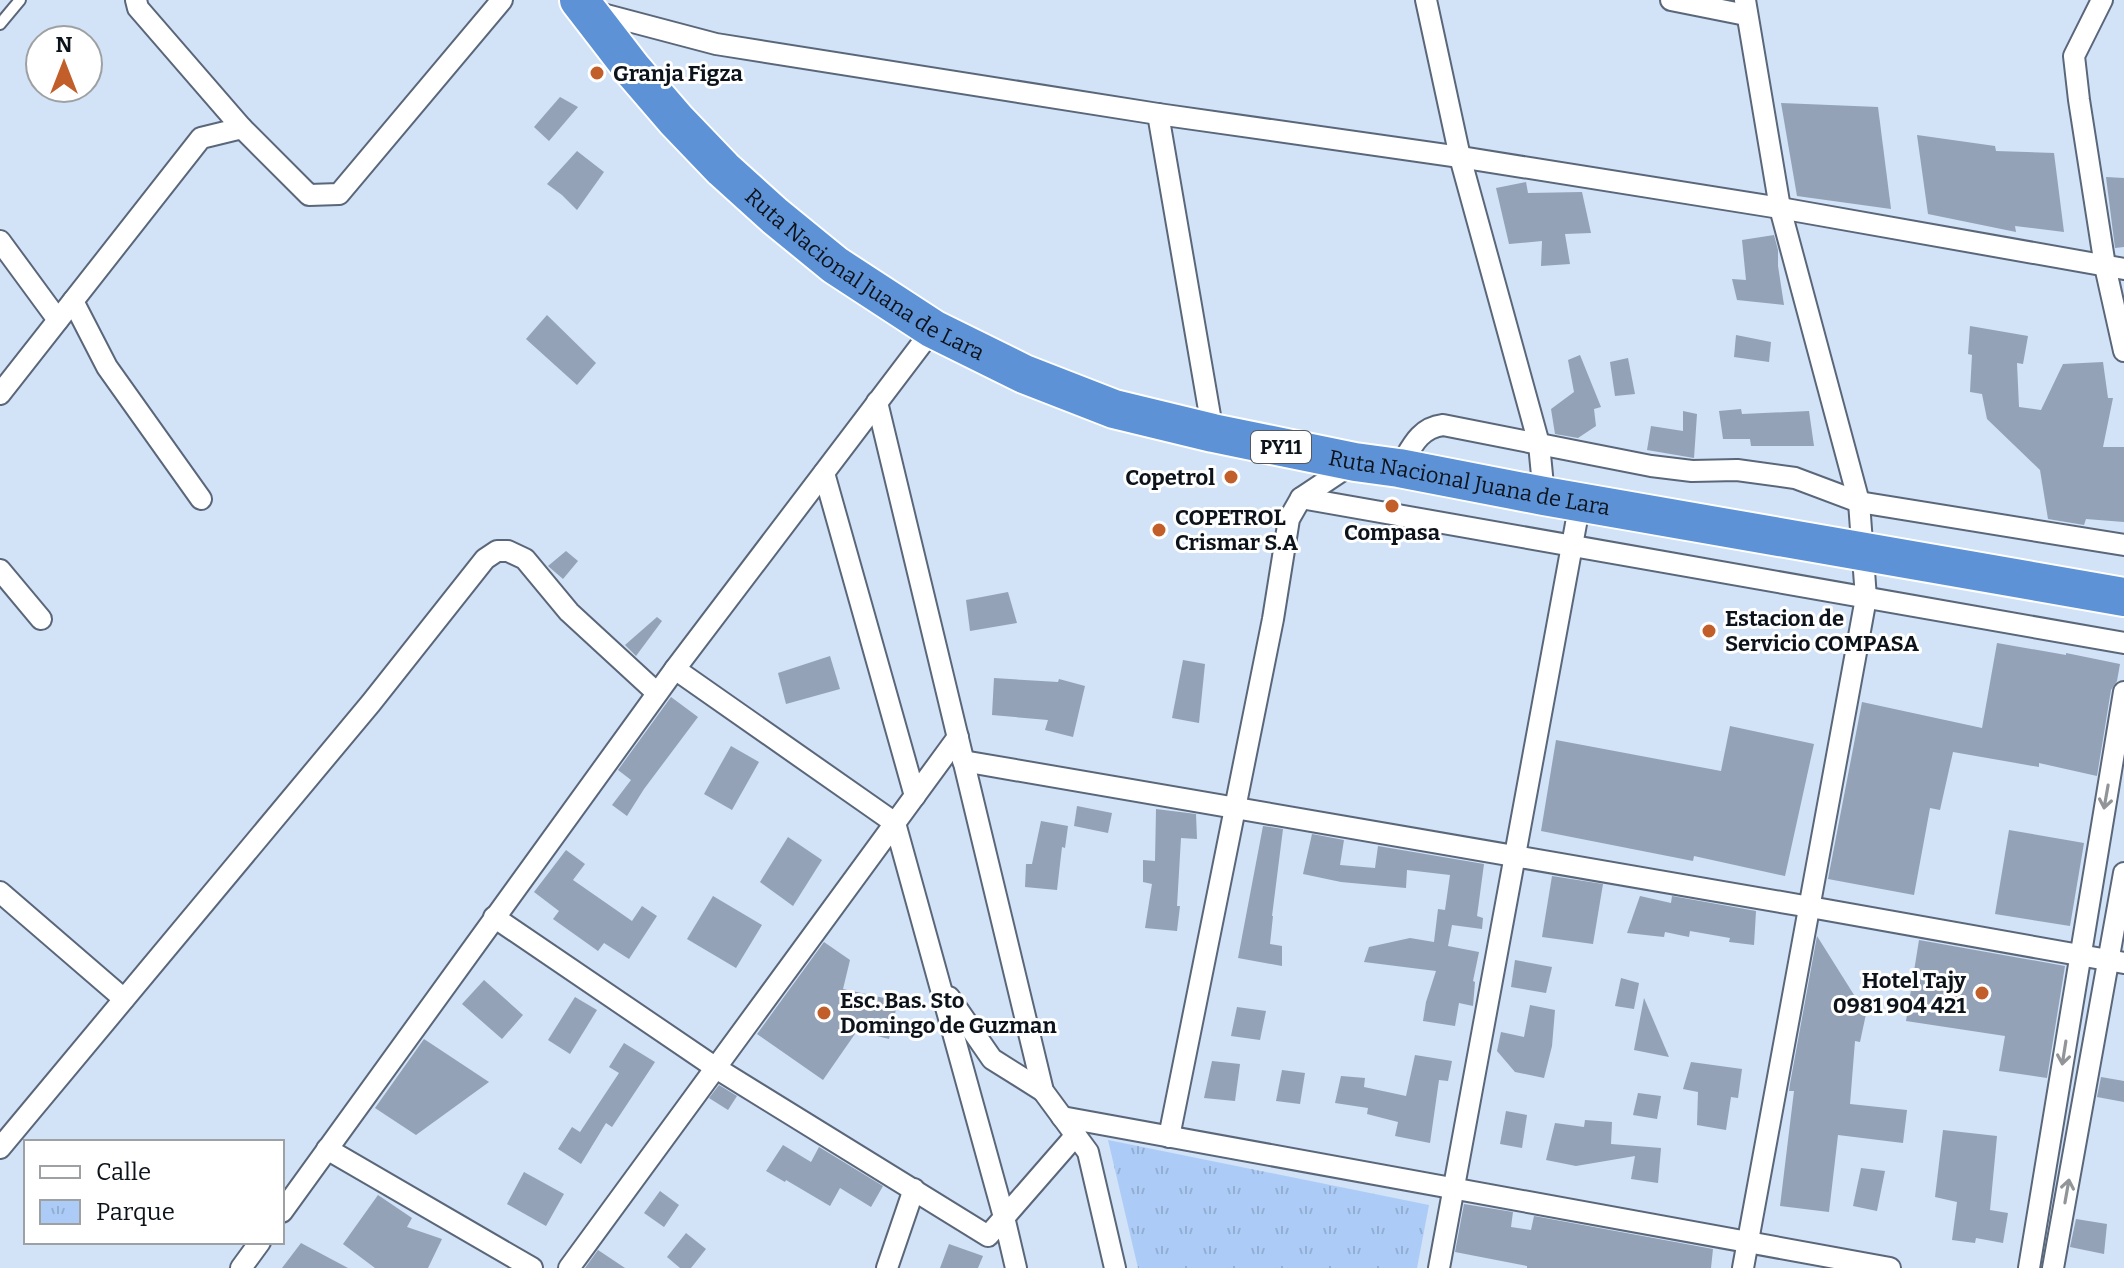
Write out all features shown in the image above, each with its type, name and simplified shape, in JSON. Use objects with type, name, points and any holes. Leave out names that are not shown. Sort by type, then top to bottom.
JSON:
[{"type":"highway","name":"Ruta Nacional Juana de Lara","points":[[583,5],[633,70],[723,169],[835,265],[933,329],[1024,374],[1114,409],[1355,462],[2124,597]]},
{"type":"street","points":[[136,0],[138,8],[242,128],[309,195],[339,194],[502,0]]},
{"type":"street","points":[[1426,0],[1460,157],[1539,444],[1562,499],[1572,546],[1439,1268]]},
{"type":"street","points":[[1671,0],[1746,7],[1780,208],[1859,502],[1866,598],[1743,1268]]},
{"type":"street","points":[[2102,0],[2074,56],[2079,100],[2115,267],[2124,351]]},
{"type":"street","points":[[583,5],[716,44],[1780,208],[2115,267]]},
{"type":"street","points":[[1158,114],[1213,433]]},
{"type":"street","points":[[0,394],[201,138],[242,128]]},
{"type":"street","points":[[0,241],[58,320]]},
{"type":"street","points":[[73,301],[107,367],[201,499]]},
{"type":"street","points":[[284,1209],[657,693],[933,329]]},
{"type":"street","points":[[877,402],[1043,1091]]},
{"type":"street","points":[[1399,468],[1420,433],[1443,425],[1651,466],[1692,471],[1737,470],[1795,478],[1859,502],[2124,545]]},
{"type":"street","points":[[1169,1137],[1273,619],[1289,519],[1301,498],[1355,462]]},
{"type":"street","points":[[824,473],[915,796]]},
{"type":"street","points":[[1301,498],[2124,643]]},
{"type":"street","points":[[0,1148],[371,703],[485,559],[497,551],[508,551],[525,559],[569,612],[657,693]]},
{"type":"street","points":[[0,570],[41,619]]},
{"type":"street","points":[[675,669],[895,823],[1016,1268]]},
{"type":"street","points":[[2029,1268],[2124,692]]},
{"type":"street","points":[[569,1268],[958,737]]},
{"type":"street","points":[[963,761],[2116,962]]},
{"type":"street","points":[[2053,1268],[2116,962],[2124,873]]},
{"type":"street","points":[[0,892],[124,999]]},
{"type":"street","points":[[494,917],[716,1068],[988,1236],[1076,1135]]},
{"type":"street","points":[[940,984],[992,1059],[1043,1091],[1088,1152],[1115,1268]]},
{"type":"street","points":[[1062,1117],[1890,1268]]},
{"type":"street","points":[[327,1149],[532,1268]]},
{"type":"street","points":[[887,1268],[914,1189]]},
{"type":"street","points":[[241,1268],[259,1244]]},
{"type":"lane","points":[[0,24],[20,0]]},
{"type":"green space","points":[[1108,1140],[1429,1205],[1417,1268],[1138,1268]]},
{"type":"building","points":[[560,97],[578,107],[549,141],[534,127]]},
{"type":"building","points":[[1781,103],[1878,107],[1891,209],[1797,196]]},
{"type":"building","points":[[1917,135],[1995,146],[1996,151],[2054,153],[2064,232],[2015,226],[2016,232],[1928,214]]},
{"type":"building","points":[[577,151],[604,172],[577,210],[547,184]]},
{"type":"building","points":[[2106,177],[2124,178],[2124,247],[2115,248]]},
{"type":"building","points":[[1526,182],[1528,193],[1582,192],[1591,233],[1565,234],[1570,264],[1541,266],[1542,241],[1509,244],[1496,188]]},
{"type":"building","points":[[1774,235],[1784,305],[1737,300],[1732,279],[1746,280],[1742,240]]},
{"type":"building","points":[[547,315],[596,363],[577,385],[526,339]]},
{"type":"building","points":[[1970,326],[2028,336],[2023,364],[2017,363],[2019,407],[2041,410],[2063,364],[2103,362],[2108,398],[2113,398],[2103,447],[2124,447],[2124,522],[2086,519],[2084,525],[2048,519],[2040,470],[1987,419],[1982,394],[1970,392]]},
{"type":"building","points":[[1736,335],[1771,342],[1769,362],[1734,357]]},
{"type":"building","points":[[1580,355],[1601,407],[1594,409],[1596,426],[1578,438],[1555,434],[1551,409],[1574,392],[1568,360]]},
{"type":"building","points":[[1628,358],[1635,394],[1615,396],[1610,362]]},
{"type":"building","points":[[1741,409],[1742,414],[1809,411],[1814,446],[1751,446],[1750,439],[1723,439],[1719,411]]},
{"type":"building","points":[[1683,411],[1697,414],[1694,458],[1647,450],[1651,426],[1683,431]]},
{"type":"building","points":[[566,551],[578,561],[563,579],[548,566]]},
{"type":"building","points":[[1008,592],[1017,623],[970,631],[966,600]]},
{"type":"building","points":[[657,617],[662,621],[636,656],[625,645]]},
{"type":"building","points":[[1997,643],[2120,664],[2117,681],[2111,690],[2097,776],[2039,763],[2039,767],[1953,752],[1940,810],[1930,808],[1914,895],[1828,879],[1862,702],[1982,728]]},
{"type":"building","points":[[830,656],[840,689],[786,704],[778,673]]},
{"type":"building","points":[[1183,660],[1205,664],[1199,723],[1172,718]]},
{"type":"building","points":[[994,678],[1058,682],[1059,679],[1085,686],[1073,737],[1045,730],[1048,720],[992,715]]},
{"type":"building","points":[[671,697],[698,717],[627,816],[612,805],[631,780],[618,770]]},
{"type":"building","points":[[1730,726],[1814,744],[1785,876],[1694,856],[1693,861],[1541,831],[1556,740],[1721,771]]},
{"type":"building","points":[[731,746],[759,762],[732,810],[704,794]]},
{"type":"building","points":[[1077,806],[1112,813],[1108,833],[1074,826]]},
{"type":"building","points":[[1156,809],[1196,814],[1197,839],[1181,838],[1177,931],[1145,928],[1152,884],[1143,882],[1143,860],[1155,861]]},
{"type":"building","points":[[1041,821],[1068,826],[1057,890],[1025,887],[1026,864],[1032,864]]},
{"type":"building","points":[[1263,826],[1283,829],[1270,944],[1282,946],[1282,966],[1238,958]]},
{"type":"building","points":[[2009,830],[2084,843],[2070,926],[1995,914]]},
{"type":"building","points":[[1312,834],[1344,840],[1340,865],[1375,868],[1378,846],[1484,864],[1477,916],[1483,918],[1482,929],[1452,925],[1448,946],[1479,952],[1473,981],[1473,1006],[1459,1003],[1455,1026],[1423,1021],[1436,971],[1364,962],[1369,947],[1410,938],[1434,942],[1438,909],[1445,910],[1450,875],[1407,870],[1406,888],[1341,882],[1303,874]]},
{"type":"building","points":[[788,837],[822,860],[793,906],[760,882]]},
{"type":"building","points":[[566,850],[585,864],[573,880],[632,921],[642,906],[657,916],[629,959],[604,943],[598,951],[553,919],[559,911],[534,892]]},
{"type":"building","points":[[1552,876],[1603,884],[1593,944],[1542,937]]},
{"type":"building","points":[[713,896],[762,925],[736,968],[687,939]]},
{"type":"building","points":[[1640,896],[1671,903],[1672,896],[1756,911],[1754,945],[1729,942],[1730,938],[1690,931],[1689,937],[1665,932],[1664,937],[1627,933]]},
{"type":"building","points":[[1817,936],[1866,1014],[1860,1042],[1855,1041],[1850,1104],[1907,1110],[1903,1143],[1838,1135],[1829,1212],[1780,1206],[1794,1091],[1789,1091]]},
{"type":"building","points":[[1919,940],[2065,966],[2047,1078],[1999,1071],[2005,1036],[1906,1021]]},
{"type":"building","points":[[824,942],[850,960],[843,989],[898,1001],[889,1039],[857,1031],[823,1080],[757,1034]]},
{"type":"building","points":[[1515,960],[1552,967],[1546,993],[1511,987]]},
{"type":"building","points":[[1621,978],[1639,983],[1634,1009],[1615,1006]]},
{"type":"building","points":[[484,980],[523,1015],[502,1039],[462,1004]]},
{"type":"building","points":[[575,997],[597,1010],[570,1054],[548,1040]]},
{"type":"building","points":[[1644,998],[1669,1057],[1634,1050]]},
{"type":"building","points":[[1530,1005],[1555,1010],[1552,1046],[1544,1078],[1515,1072],[1497,1051],[1501,1032],[1524,1037]]},
{"type":"building","points":[[1237,1007],[1266,1011],[1260,1040],[1231,1036]]},
{"type":"building","points":[[424,1039],[489,1082],[416,1135],[375,1108]]},
{"type":"building","points":[[624,1043],[655,1062],[612,1127],[606,1123],[581,1164],[558,1149],[572,1127],[580,1132],[619,1073],[609,1067]]},
{"type":"building","points":[[1415,1055],[1452,1061],[1448,1081],[1439,1080],[1430,1143],[1395,1136],[1398,1122],[1367,1114],[1368,1108],[1335,1103],[1341,1076],[1365,1078],[1364,1087],[1406,1096]]},
{"type":"building","points":[[1212,1061],[1240,1064],[1235,1101],[1204,1098]]},
{"type":"building","points":[[1691,1062],[1742,1069],[1738,1098],[1731,1097],[1726,1130],[1697,1125],[1698,1092],[1683,1089]]},
{"type":"building","points":[[1282,1070],[1305,1073],[1300,1104],[1276,1101]]},
{"type":"building","points":[[2101,1077],[2124,1081],[2124,1102],[2097,1097]]},
{"type":"building","points":[[719,1085],[737,1096],[728,1110],[709,1098]]},
{"type":"building","points":[[1638,1093],[1661,1096],[1657,1119],[1633,1115]]},
{"type":"building","points":[[1506,1111],[1527,1115],[1522,1148],[1500,1144]]},
{"type":"building","points":[[1585,1120],[1612,1122],[1611,1144],[1661,1148],[1658,1183],[1631,1179],[1635,1156],[1576,1166],[1546,1160],[1555,1123],[1584,1127]]},
{"type":"building","points":[[1943,1130],[1997,1136],[1990,1210],[2008,1213],[2003,1243],[1976,1238],[1975,1243],[1952,1240],[1957,1202],[1935,1197]]},
{"type":"building","points":[[783,1145],[811,1162],[819,1147],[883,1186],[871,1207],[840,1188],[830,1206],[766,1171]]},
{"type":"building","points":[[1861,1168],[1885,1171],[1877,1211],[1853,1206]]},
{"type":"building","points":[[524,1172],[564,1194],[546,1226],[507,1204]]},
{"type":"building","points":[[660,1191],[679,1205],[664,1227],[644,1213]]},
{"type":"building","points":[[378,1195],[412,1218],[407,1227],[442,1239],[428,1268],[375,1268],[343,1244]]},
{"type":"building","points":[[1464,1204],[1513,1212],[1511,1227],[1531,1230],[1534,1216],[1713,1249],[1711,1268],[1527,1268],[1455,1252]]},
{"type":"building","points":[[2076,1219],[2107,1224],[2104,1254],[2070,1247]]},
{"type":"building","points":[[686,1233],[706,1249],[691,1268],[680,1268],[667,1257]]},
{"type":"building","points":[[301,1243],[348,1268],[282,1268]]},
{"type":"building","points":[[949,1244],[983,1256],[978,1268],[940,1268]]},
{"type":"building","points":[[598,1250],[625,1268],[585,1268]]},
{"type":"place","name":"Granja Figza","points":[[597,73]]},
{"type":"place","name":"Copetrol","points":[[1231,477]]},
{"type":"place","name":"Compasa","points":[[1392,506]]},
{"type":"place","name":"COPETROL Crismar S.A","points":[[1159,530]]},
{"type":"place","name":"Estacion de Servicio COMPASA","points":[[1709,631]]},
{"type":"place","name":"Hotel Tajy 0981 904 421","points":[[1982,993]]},
{"type":"place","name":"Esc. Bas. Sto Domingo de Guzman","points":[[824,1013]]}]
